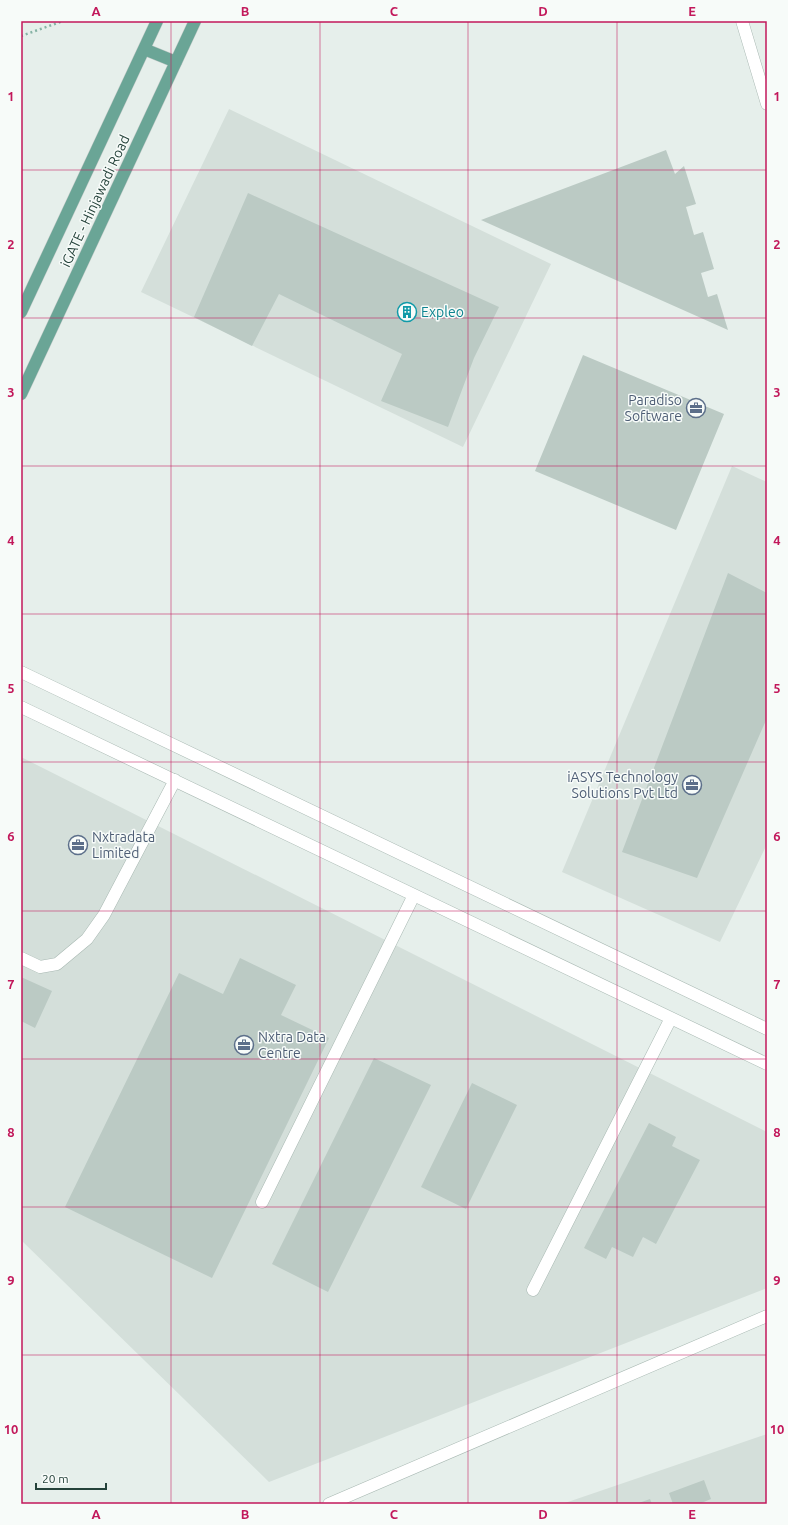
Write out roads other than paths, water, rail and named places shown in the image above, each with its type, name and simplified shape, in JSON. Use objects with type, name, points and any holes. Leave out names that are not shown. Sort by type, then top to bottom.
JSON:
[{"type":"main road","name":"iGATE - Hinjawadi Road","points":[[21,312],[157,21]]},
{"type":"main road","name":"iGATE - Hinjawadi Road","points":[[21,394],[195,21]]},
{"type":"main road","points":[[144,49],[176,62]]},
{"type":"street","points":[[742,21],[767,104]]},
{"type":"street","points":[[21,672],[767,1029]]},
{"type":"street","points":[[21,707],[767,1064]]},
{"type":"street","points":[[21,958],[40,967],[57,964],[87,939],[104,915],[175,780]]},
{"type":"street","points":[[262,1202],[414,895]]},
{"type":"street","points":[[533,1290],[671,1018]]},
{"type":"street","points":[[329,1504],[767,1316]]},
{"type":"place","name":"Expleo","points":[[407,312]]},
{"type":"place","name":"Paradiso Software","points":[[696,408]]},
{"type":"place","name":"iASYS Technology Solutions Pvt Ltd","points":[[692,785]]},
{"type":"place","name":"Nxtradata Limited","points":[[78,845]]},
{"type":"place","name":"Nxtra Data Centre","points":[[244,1045]]}]
